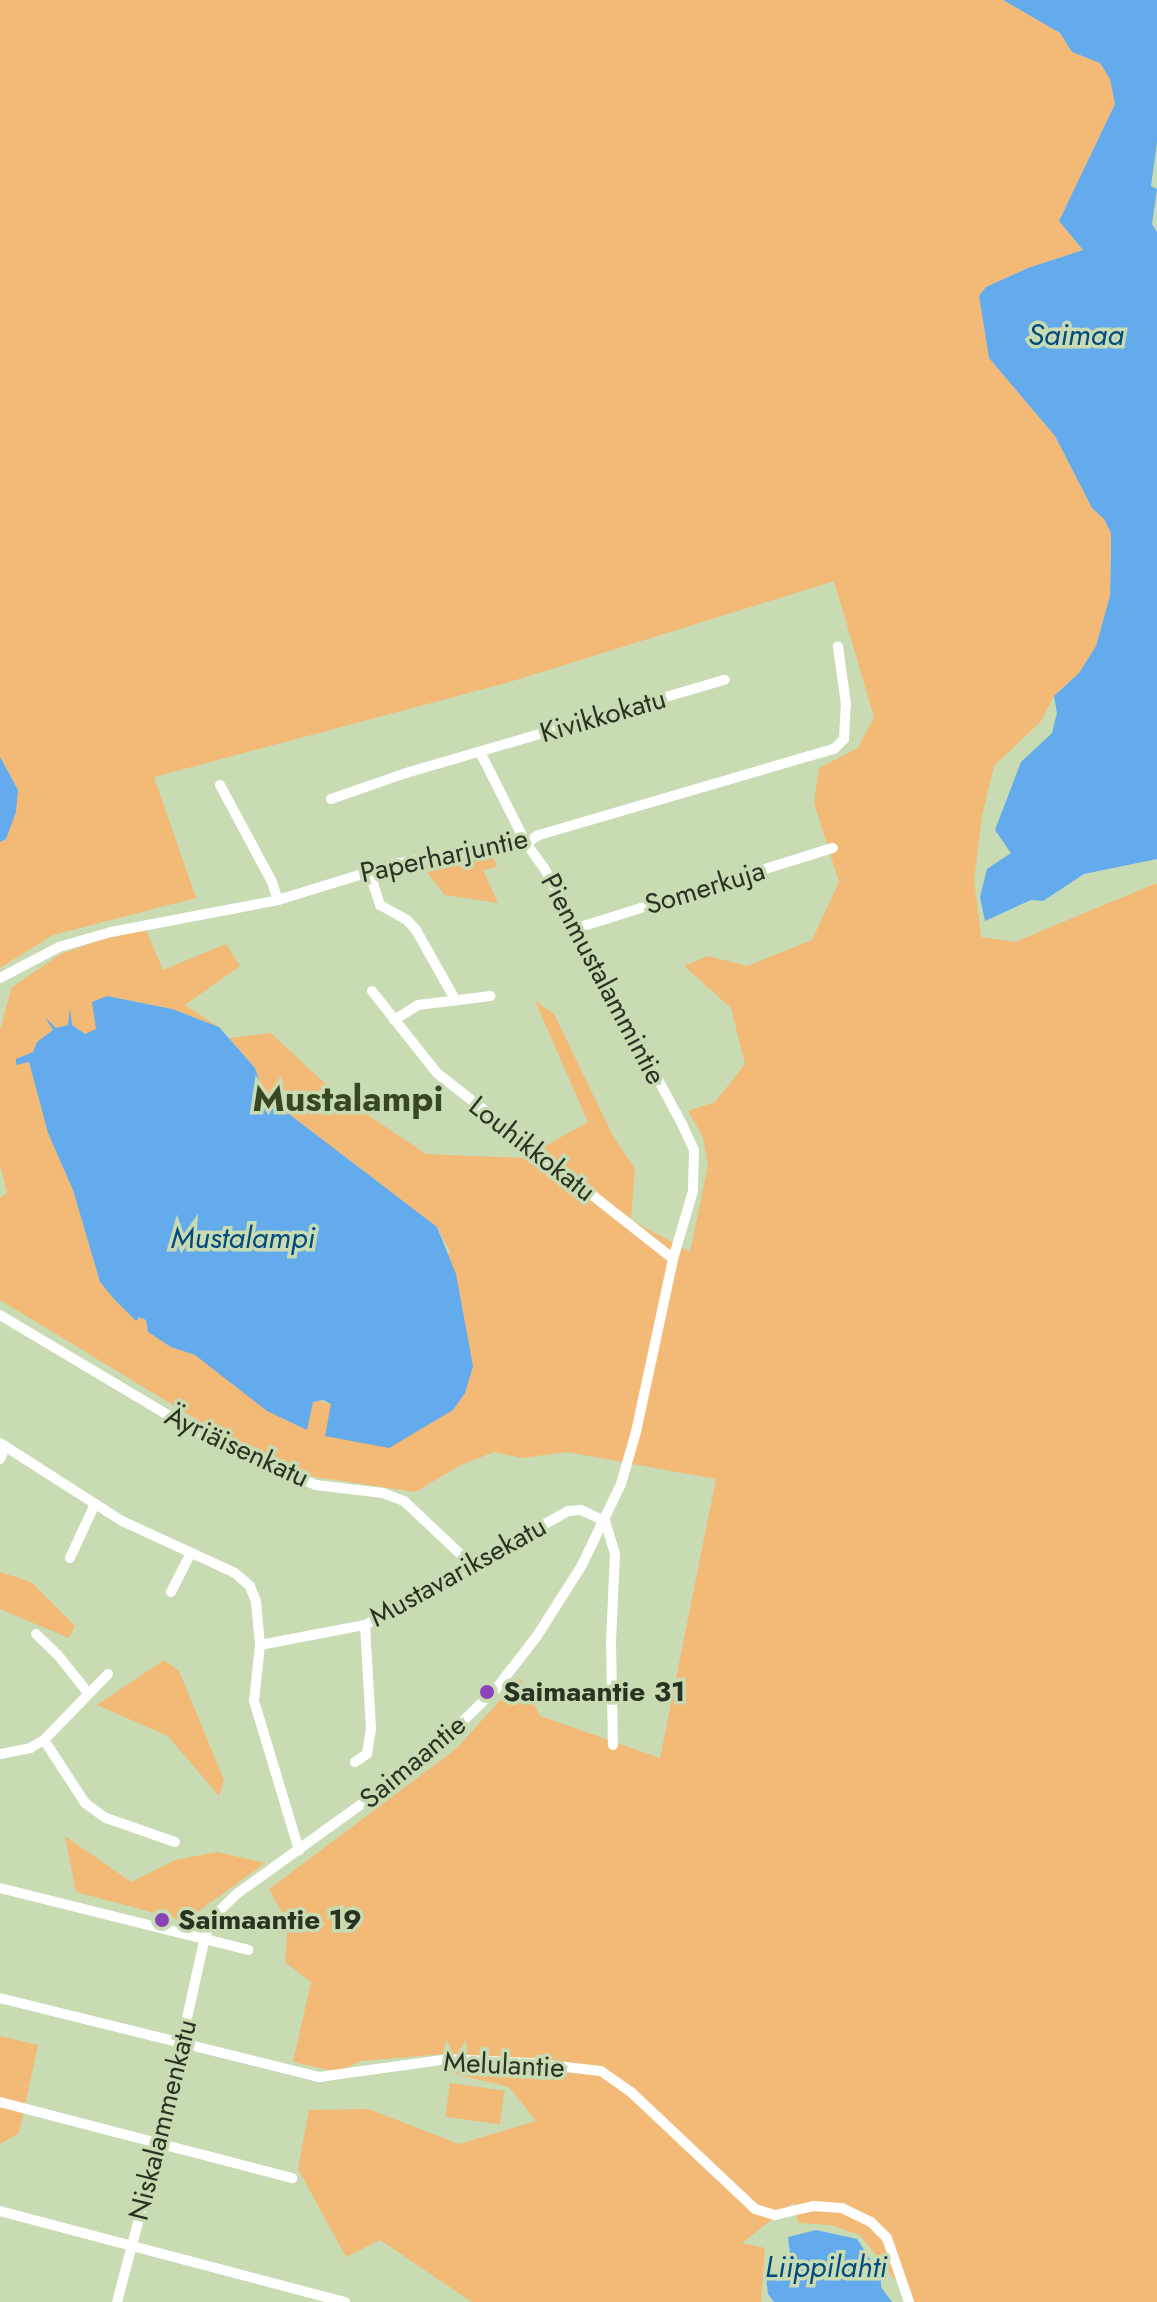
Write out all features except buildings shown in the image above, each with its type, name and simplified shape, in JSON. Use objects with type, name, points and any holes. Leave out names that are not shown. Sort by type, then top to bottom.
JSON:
[{"type":"street","name":"Paperharjuntie","points":[[0,978],[59,947],[111,932],[278,900],[369,871],[452,853],[526,843],[539,835],[834,749],[844,739],[846,704],[838,647]]},
{"type":"street","name":"Kivikkokatu","points":[[331,799],[725,680]]},
{"type":"street","name":"Pienmustalammintie","points":[[480,752],[526,843],[536,854],[682,1124],[694,1150],[696,1167]]},
{"type":"street","points":[[220,785],[278,900]]},
{"type":"street","name":"Somerkuja","points":[[577,928],[833,848]]},
{"type":"street","points":[[369,871],[380,905],[407,920],[416,930],[456,1001]]},
{"type":"street","name":"Louhikkokatu","points":[[372,991],[437,1073],[673,1259]]},
{"type":"street","points":[[394,1020],[418,1005],[490,996]]},
{"type":"street","name":"Saimaantie","points":[[205,1937],[225,1903],[425,1758],[495,1690],[544,1624],[605,1521],[636,1432],[696,1167]]},
{"type":"street","name":"Äyriäisenkatu","points":[[0,1315],[218,1445],[316,1485],[383,1493],[404,1501],[473,1566]]},
{"type":"street","points":[[0,1459],[3,1444],[149,1536],[235,1573],[250,1586],[256,1602],[260,1645],[254,1701],[299,1850]]},
{"type":"street","points":[[70,1558],[95,1504]]},
{"type":"street","name":"Mustavariksekatu","points":[[260,1645],[365,1625],[568,1511],[581,1510],[605,1521]]},
{"type":"street","points":[[605,1521],[615,1554],[611,1643],[613,1745]]},
{"type":"street","points":[[171,1592],[191,1553]]},
{"type":"street","points":[[355,1762],[367,1754],[371,1729],[365,1625]]},
{"type":"street","points":[[36,1634],[58,1655],[88,1693]]},
{"type":"street","points":[[0,1754],[30,1748],[44,1740],[108,1674]]},
{"type":"street","points":[[44,1740],[85,1803],[106,1818],[175,1842]]},
{"type":"street","points":[[0,1888],[248,1950]]},
{"type":"street","name":"Niskalammenkatu","points":[[117,2302],[159,2143],[205,1937]]},
{"type":"street","name":"Melulantie","points":[[0,1998],[319,2077],[448,2059],[531,2063],[601,2071],[632,2093],[755,2209],[775,2215],[813,2206],[842,2208],[871,2222],[887,2238],[909,2302]]},
{"type":"street","points":[[0,2102],[292,2178]]},
{"type":"street","points":[[0,2211],[132,2245],[311,2298],[345,2302]]},
{"type":"shaded area","points":[[0,0],[1003,0],[1060,33],[1072,52],[1100,63],[1110,79],[1115,104],[1059,221],[1083,250],[1028,268],[986,287],[979,296],[989,358],[1055,436],[1092,508],[1104,519],[1111,533],[1110,596],[1096,646],[1079,673],[1054,696],[1041,721],[994,766],[982,816],[974,880],[981,937],[1015,942],[1157,883],[1157,2302],[913,2302],[860,2235],[830,2225],[798,2223],[794,2202],[742,2243],[765,2248],[761,2302],[472,2302],[380,2240],[346,2257],[298,2169],[309,2110],[368,2109],[459,2144],[536,2121],[509,2087],[451,2073],[445,2054],[361,2061],[337,2072],[293,2062],[311,1982],[285,1962],[288,1923],[269,1889],[457,1748],[520,1678],[540,1716],[660,1758],[716,1479],[567,1452],[521,1458],[494,1452],[461,1465],[415,1492],[309,1476],[234,1442],[0,1300],[0,1198],[7,1193],[0,1164],[0,1030],[12,987],[61,954],[103,939],[146,930],[163,970],[226,944],[240,966],[185,1005],[219,1027],[172,1009],[107,996],[96,1029],[85,1034],[71,1025],[70,1014],[68,1025],[56,1028],[48,1021],[53,1030],[37,1042],[33,1052],[17,1059],[17,1064],[29,1062],[48,1133],[73,1190],[100,1282],[136,1321],[139,1317],[146,1320],[149,1332],[171,1347],[195,1355],[228,1378],[331,1404],[450,1252],[437,1227],[264,1095],[255,1068],[229,1038],[271,1033],[335,1093],[426,1154],[524,1158],[588,1122],[535,1001],[554,1014],[614,1138],[635,1169],[631,1220],[690,1252],[708,1165],[703,1137],[688,1111],[715,1102],[745,1064],[731,1008],[684,966],[708,956],[747,966],[812,940],[839,882],[814,803],[819,768],[858,748],[874,717],[834,581],[506,683],[154,777],[196,898],[53,935],[0,968],[0,842],[6,839],[18,790],[0,757]]},
{"type":"shaded area","points":[[492,854],[497,867],[483,870],[498,903],[445,895],[421,865]]},
{"type":"shaded area","points":[[0,1572],[31,1582],[75,1626],[69,1638],[0,1609]]},
{"type":"shaded area","points":[[164,1660],[179,1671],[224,1780],[219,1796],[168,1736],[97,1705]]},
{"type":"shaded area","points":[[65,1836],[131,1882],[175,1860],[217,1852],[265,1863],[185,1921],[76,1892]]},
{"type":"shaded area","points":[[0,2036],[38,2045],[19,2133],[0,2144]]},
{"type":"shaded area","points":[[450,2083],[504,2091],[500,2124],[445,2117]]},
{"type":"water","name":"Saimaa","points":[[1003,0],[1157,0],[1157,142],[1151,186],[1157,189],[1152,224],[1157,232],[1157,859],[1084,874],[1043,901],[1031,900],[985,921],[980,897],[987,869],[1011,853],[995,830],[1021,762],[1052,733],[1057,713],[1054,696],[1079,673],[1096,646],[1110,596],[1111,554],[1111,533],[1104,519],[1092,508],[1055,436],[989,358],[979,296],[986,287],[1028,268],[1083,250],[1059,221],[1115,104],[1110,79],[1100,63],[1072,52],[1060,33]]},
{"type":"water","points":[[0,757],[18,790],[16,812],[6,839],[0,842]]},
{"type":"water","name":"Mustalampi","points":[[107,996],[172,1009],[219,1027],[255,1068],[264,1095],[437,1227],[456,1274],[473,1366],[465,1393],[453,1410],[389,1448],[325,1436],[331,1404],[323,1400],[313,1402],[307,1430],[267,1411],[195,1355],[171,1347],[148,1332],[146,1320],[139,1317],[136,1321],[114,1299],[100,1282],[73,1190],[48,1133],[29,1062],[16,1065],[16,1059],[33,1052],[37,1042],[53,1030],[45,1017],[56,1028],[68,1025],[70,1008],[72,1025],[85,1034],[96,1029],[92,1002]]},
{"type":"water","name":"Liippilahti","points":[[816,2230],[857,2239],[881,2276],[881,2287],[892,2302],[774,2302],[768,2294],[766,2278],[791,2262],[788,2237]]},
{"type":"place","name":"Saimaantie 31","points":[[487,1692]]},
{"type":"place","name":"Saimaantie 19","points":[[162,1920]]},
{"type":"district","name":"Mustalampi","points":[[348,1099]]}]
